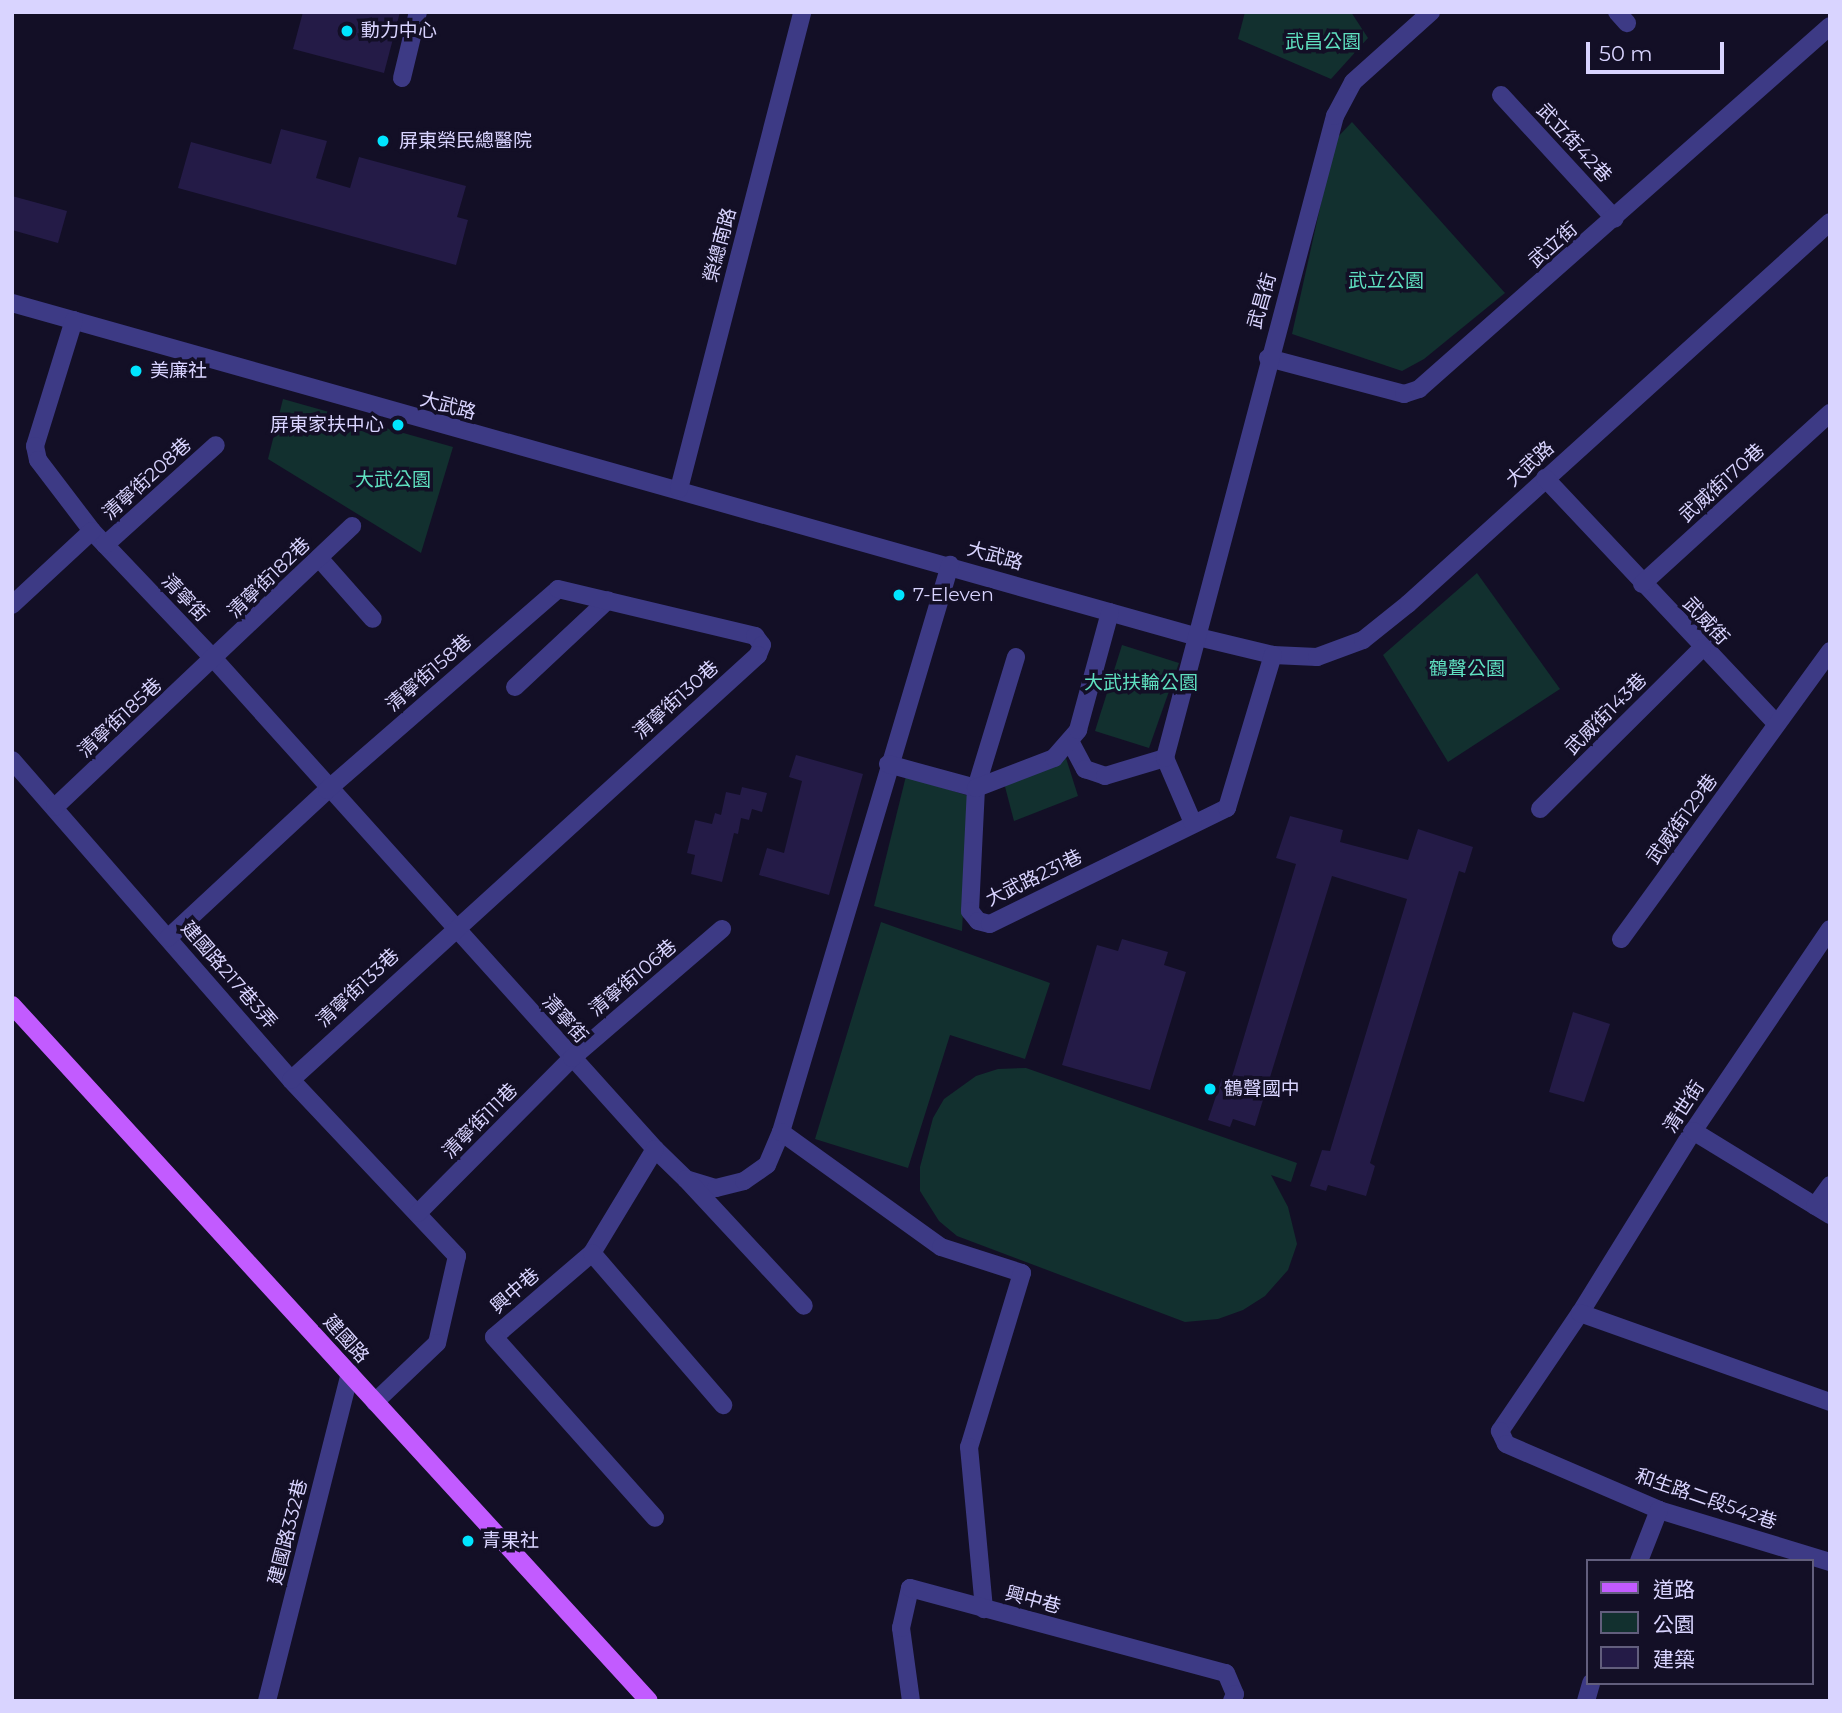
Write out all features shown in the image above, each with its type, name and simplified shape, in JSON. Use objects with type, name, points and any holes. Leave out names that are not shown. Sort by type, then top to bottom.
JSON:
[{"type":"main road","name":"建國路","points":[[12,1005],[649,1701]]},
{"type":"street","points":[[402,78],[418,12]]},
{"type":"street","name":"榮總南路","points":[[679,489],[802,12]]},
{"type":"street","name":"武昌街","points":[[1198,637],[1268,358],[1342,96],[1431,12]]},
{"type":"street","name":"武立街","points":[[1268,358],[1404,394],[1419,389],[1615,219],[1830,26]]},
{"type":"street","name":"武立街42巷","points":[[1501,95],[1615,219]]},
{"type":"street","name":"大武路","points":[[12,303],[408,418],[679,489],[1198,637],[1273,654],[1317,657],[1363,640],[1830,222]]},
{"type":"street","name":"清寧街","points":[[74,320],[35,446],[38,460],[92,531],[214,659],[327,790],[654,1149],[686,1179],[716,1188],[744,1181],[767,1165],[781,1132],[888,764],[950,565]]},
{"type":"street","name":"武威街170巷","points":[[1643,584],[1827,423]]},
{"type":"street","name":"清寧街208巷","points":[[105,545],[216,445]]},
{"type":"street","name":"武威街","points":[[1545,478],[1702,648],[1777,724]]},
{"type":"street","name":"清寧街182巷","points":[[214,659],[352,526]]},
{"type":"street","points":[[12,605],[92,531]]},
{"type":"street","points":[[319,558],[373,619]]},
{"type":"street","name":"清寧街130巷","points":[[454,927],[758,655],[762,645],[746,632],[558,589]]},
{"type":"street","name":"清寧街158巷","points":[[169,938],[327,790],[558,589]]},
{"type":"street","points":[[515,687],[608,600]]},
{"type":"street","points":[[888,764],[976,788],[1054,758],[1071,743],[1110,612]]},
{"type":"street","points":[[1193,824],[1165,758],[1198,637]]},
{"type":"street","name":"武威街143巷","points":[[1540,809],[1702,648]]},
{"type":"street","points":[[1777,724],[1830,651]]},
{"type":"street","name":"大武路231巷","points":[[976,788],[970,911],[978,921],[990,924],[1227,808],[1273,654]]},
{"type":"street","points":[[976,788],[1016,657]]},
{"type":"street","name":"清寧街185巷","points":[[55,807],[214,659]]},
{"type":"street","name":"武威街129巷","points":[[1621,939],[1777,724]]},
{"type":"street","points":[[1071,743],[1085,769],[1105,776],[1165,758]]},
{"type":"street","name":"建國路217巷3弄","points":[[12,760],[291,1080],[457,1256],[437,1343],[375,1402]]},
{"type":"street","name":"清寧街133巷","points":[[291,1080],[454,927]]},
{"type":"street","name":"清寧街106巷","points":[[572,1058],[722,929]]},
{"type":"street","name":"清世街","points":[[1500,1431],[1580,1313],[1693,1131],[1830,929]]},
{"type":"street","name":"清寧街111巷","points":[[418,1213],[572,1058]]},
{"type":"street","points":[[1693,1131],[1822,1210],[1830,1185]]},
{"type":"street","points":[[781,1132],[941,1247],[1022,1273],[969,1447],[984,1609]]},
{"type":"street","name":"興中巷","points":[[654,1149],[592,1253],[495,1337],[655,1518]]},
{"type":"street","points":[[686,1179],[804,1306]]},
{"type":"street","points":[[592,1253],[723,1405]]},
{"type":"street","points":[[1580,1313],[1830,1402]]},
{"type":"street","name":"建國路332巷","points":[[267,1701],[350,1373]]},
{"type":"street","name":"和生路二段542巷","points":[[1500,1431],[1506,1444],[1659,1510],[1830,1562]]},
{"type":"street","points":[[1640,1559],[1659,1510]]},
{"type":"street","name":"興中巷","points":[[911,1701],[901,1628],[910,1588],[1227,1673],[1235,1695],[1232,1701]]},
{"type":"green space","name":"武昌公園","points":[[1245,12],[1351,12],[1368,38],[1331,79],[1238,39]]},
{"type":"green space","name":"武立公園","points":[[1352,122],[1505,293],[1424,359],[1402,371],[1292,334],[1335,140]]},
{"type":"green space","name":"大武公園","points":[[283,399],[453,447],[421,553],[268,459]]},
{"type":"green space","name":"鶴聲公園","points":[[1477,573],[1560,689],[1448,762],[1383,655]]},
{"type":"green space","name":"大武扶輪公園","points":[[1122,645],[1179,663],[1149,748],[1095,731]]},
{"type":"green space","points":[[1066,758],[1078,796],[1014,821],[1003,779]]},
{"type":"green space","points":[[906,776],[969,796],[962,931],[874,906]]},
{"type":"green space","points":[[881,922],[1050,983],[1025,1059],[950,1035],[908,1168],[815,1139]]},
{"type":"green space","points":[[1026,1068],[1297,1163],[1291,1182],[1271,1175],[1288,1207],[1297,1244],[1288,1270],[1265,1296],[1243,1310],[1218,1319],[1185,1322],[957,1236],[939,1221],[920,1191],[920,1167],[933,1118],[944,1099],[976,1076],[998,1069]]},
{"type":"building","name":"動力中心","points":[[303,12],[400,12],[384,73],[293,49]]},
{"type":"building","points":[[281,129],[327,141],[316,178],[350,188],[359,157],[466,186],[457,217],[468,220],[456,265],[178,188],[191,142],[271,164]]},
{"type":"building","points":[[12,196],[67,211],[58,243],[12,230]]},
{"type":"building","points":[[796,755],[863,774],[829,895],[759,875],[767,848],[784,853],[802,781],[789,777]]},
{"type":"building","points":[[742,787],[767,793],[762,812],[752,809],[749,820],[741,818],[738,834],[734,833],[722,882],[691,874],[695,855],[687,853],[695,820],[712,824],[715,813],[721,815],[726,792],[740,795]]},
{"type":"building","points":[[1290,816],[1343,830],[1340,842],[1408,860],[1418,829],[1473,847],[1465,873],[1459,871],[1370,1163],[1375,1166],[1366,1196],[1328,1185],[1326,1191],[1310,1186],[1322,1150],[1330,1151],[1407,899],[1332,876],[1255,1126],[1233,1119],[1230,1127],[1208,1120],[1222,1078],[1231,1080],[1296,864],[1276,858]]},
{"type":"building","points":[[1122,939],[1168,952],[1164,965],[1186,972],[1150,1090],[1062,1065],[1097,945],[1118,951]]},
{"type":"building","points":[[1573,1012],[1610,1024],[1584,1102],[1549,1092]]},
{"type":"place","name":"動力中心","points":[[347,31]]},
{"type":"place","name":"屏東榮民總醫院","points":[[383,141]]},
{"type":"place","name":"美廉社","points":[[136,371]]},
{"type":"place","name":"屏東家扶中心","points":[[398,425]]},
{"type":"place","name":"7-Eleven","points":[[899,595]]},
{"type":"place","name":"鶴聲國中","points":[[1210,1089]]},
{"type":"place","name":"青果社","points":[[468,1541]]}]
